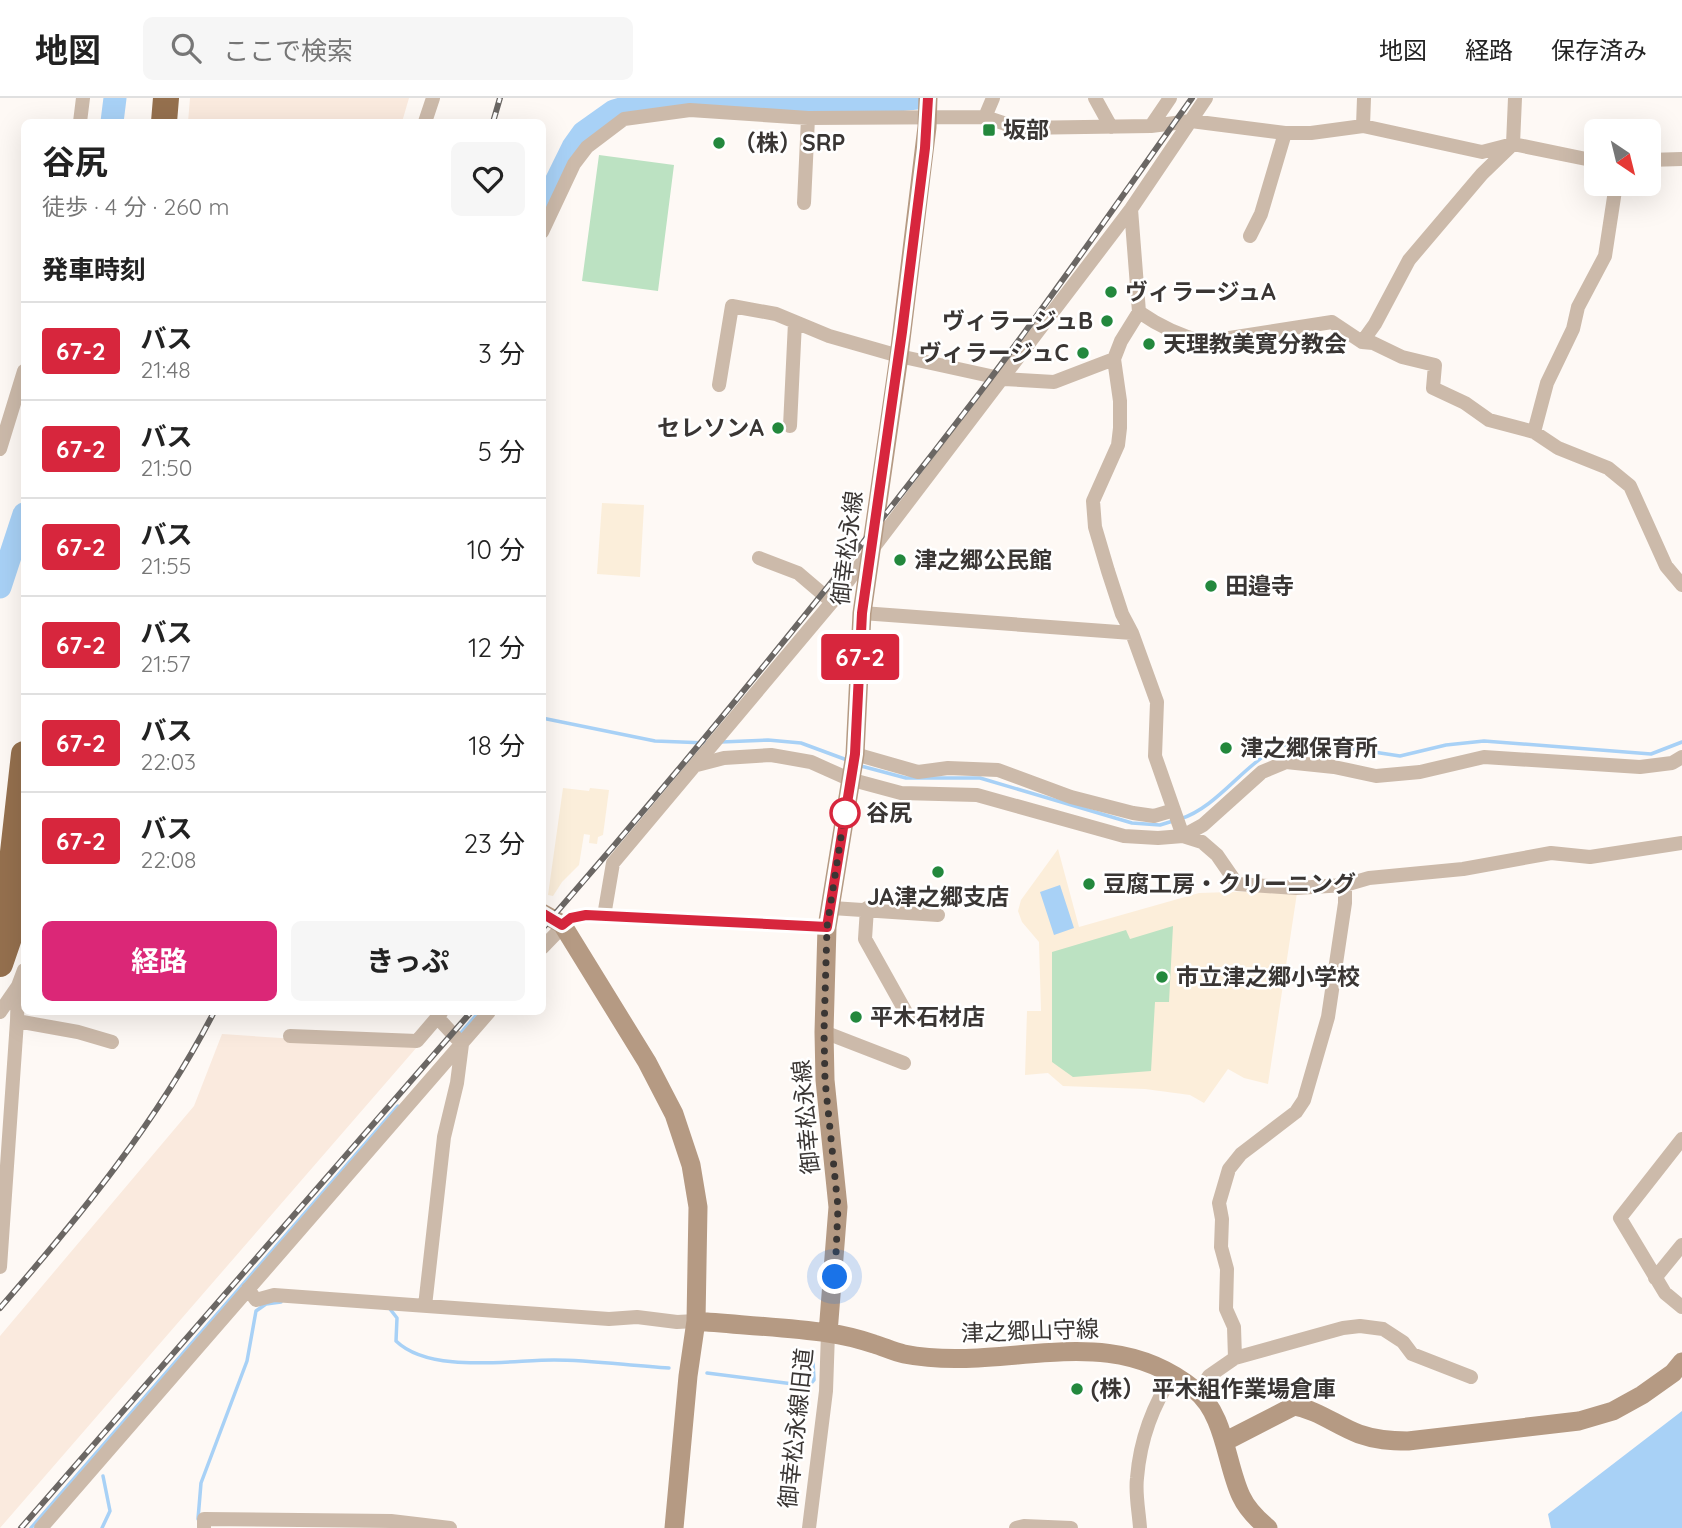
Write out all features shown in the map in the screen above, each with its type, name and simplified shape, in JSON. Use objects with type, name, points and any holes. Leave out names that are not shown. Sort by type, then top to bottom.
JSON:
[{"type":"highway","points":[[164,119],[166,98]]},
{"type":"highway","points":[[177,119],[179,98]]},
{"type":"highway","points":[[0,964],[15,882],[15,834],[21,782]]},
{"type":"highway","points":[[0,916],[15,882]]},
{"type":"main road","name":"御幸松永線","points":[[828,1333],[835,1277],[838,1207],[825,1080],[827,927],[852,765],[862,613],[869,552],[898,356],[928,107]]},
{"type":"main road","points":[[546,915],[562,925],[647,1062],[674,1114],[691,1165],[698,1207],[696,1321],[688,1376],[674,1528]]},
{"type":"main road","points":[[696,1321],[828,1333]]},
{"type":"main road","name":"津之郷山守線","points":[[828,1333],[874,1343],[903,1354],[963,1359],[1081,1350],[1113,1352],[1142,1359],[1174,1374],[1199,1392],[1224,1442],[1241,1496],[1259,1525]]},
{"type":"main road","points":[[1224,1442],[1294,1406],[1305,1408],[1358,1434],[1382,1441],[1408,1441],[1579,1421],[1614,1411],[1642,1395],[1673,1373],[1682,1362]]},
{"type":"street","points":[[80,119],[83,98]]},
{"type":"street","points":[[426,119],[433,98]]},
{"type":"street","points":[[985,117],[993,98]]},
{"type":"street","points":[[1095,98],[1111,127]]},
{"type":"street","points":[[1151,126],[1170,98]]},
{"type":"street","points":[[604,916],[613,863],[832,602],[1131,209],[1206,98]]},
{"type":"street","points":[[1363,98],[1363,126]]},
{"type":"street","points":[[1362,342],[1375,324],[1409,260],[1482,174],[1513,144],[1515,98]]},
{"type":"street","points":[[546,224],[574,164],[587,146],[624,119],[690,110],[808,118],[928,107],[985,117],[1018,128],[1151,126],[1191,121],[1285,133],[1311,133],[1363,126],[1482,152],[1513,144],[1584,159]]},
{"type":"street","points":[[804,203],[808,118]]},
{"type":"street","points":[[1250,236],[1261,214],[1285,133]]},
{"type":"street","points":[[1661,160],[1682,159]]},
{"type":"street","points":[[1534,432],[1546,383],[1573,329],[1578,307],[1605,256],[1614,196]]},
{"type":"street","points":[[1131,209],[1139,312],[1121,341],[1114,359],[1121,428],[1118,445],[1093,501],[1096,527],[1108,571],[1157,702],[1155,756],[1183,836]]},
{"type":"street","points":[[719,385],[732,306],[776,314],[837,339],[898,356],[1004,379],[1054,382],[1114,359]]},
{"type":"street","points":[[1139,312],[1154,323],[1204,342],[1332,321],[1362,342],[1373,343],[1402,357],[1435,365],[1433,388],[1465,402],[1489,420],[1534,432],[1558,448],[1608,468],[1630,486],[1665,566],[1682,584]]},
{"type":"street","points":[[790,426],[795,323]]},
{"type":"street","points":[[0,449],[21,381]]},
{"type":"street","points":[[759,558],[798,573],[832,602]]},
{"type":"street","points":[[862,613],[1132,632]]},
{"type":"street","points":[[697,765],[724,758],[771,755],[811,762],[918,772],[948,768],[998,770],[1071,797],[1133,813],[1154,816],[1174,810]]},
{"type":"street","points":[[1183,836],[1203,825],[1262,772],[1286,762],[1334,767],[1376,776],[1420,772],[1484,757],[1640,767],[1672,763],[1682,757]]},
{"type":"street","points":[[852,765],[901,793],[976,795],[1124,836],[1183,836],[1202,842],[1217,855],[1237,884],[1296,888],[1345,885],[1369,877],[1463,869],[1551,853],[1590,857],[1682,843]]},
{"type":"street","points":[[1066,819],[1071,797]]},
{"type":"street","points":[[1235,1358],[1234,1328],[1226,1309],[1227,1269],[1222,1247],[1219,1203],[1229,1169],[1241,1154],[1296,1112],[1304,1100],[1328,1017],[1345,903],[1345,885]]},
{"type":"street","points":[[832,908],[867,908],[938,915]]},
{"type":"street","points":[[867,908],[865,939],[908,1016]]},
{"type":"street","points":[[546,943],[571,918],[604,916],[827,927]]},
{"type":"street","points":[[0,1012],[21,988]]},
{"type":"street","points":[[0,1267],[21,988]]},
{"type":"street","points":[[290,1036],[417,1041],[439,1015]]},
{"type":"street","points":[[425,1306],[444,1137],[457,1083],[459,1039],[441,1015]]},
{"type":"street","points":[[41,1528],[459,1039],[486,1015]]},
{"type":"street","points":[[18,1021],[78,1032],[112,1042]]},
{"type":"street","points":[[824,1032],[904,1063]]},
{"type":"street","points":[[1682,1139],[1620,1218],[1665,1293],[1682,1307]]},
{"type":"street","points":[[1655,1278],[1682,1245]]},
{"type":"street","points":[[248,1289],[256,1300],[274,1295],[608,1319],[637,1317],[677,1322],[696,1321]]},
{"type":"street","points":[[1199,1392],[1209,1376],[1235,1358],[1343,1328],[1360,1326],[1383,1329],[1403,1342],[1412,1354],[1471,1377]]},
{"type":"street","name":"御幸松永線旧道","points":[[809,1528],[827,1391],[828,1333]]},
{"type":"street","points":[[1140,1528],[1136,1480],[1142,1441],[1160,1393],[1174,1374]]},
{"type":"street","points":[[204,1528],[204,1519],[391,1521],[450,1528]]},
{"type":"street","points":[[1016,1528],[1070,1528]]},
{"type":"shaded area","points":[[190,98],[409,98],[403,119],[188,119]]},
{"type":"shaded area","points":[[602,503],[644,505],[640,577],[597,574]]},
{"type":"shaded area","points":[[563,788],[609,790],[603,835],[598,837],[597,844],[589,843],[590,835],[584,834],[579,865],[562,882],[553,896],[548,895]]},
{"type":"shaded area","name":"市立津之郷小学校","points":[[1058,849],[1079,927],[1199,893],[1297,893],[1268,1084],[1244,1078],[1228,1069],[1204,1103],[1190,1095],[1145,1089],[1063,1086],[1048,1073],[1025,1075],[1027,1011],[1041,1011],[1039,942],[1022,922],[1018,911],[1021,900]]},
{"type":"shaded area","points":[[222,1034],[417,1047],[0,1528],[0,1336],[194,1106]]},
{"type":"green space","points":[[599,155],[674,165],[658,291],[582,281]]},
{"type":"green space","points":[[1173,926],[1169,1002],[1155,1002],[1151,1071],[1073,1077],[1052,1062],[1052,952],[1126,930],[1130,939]]},
{"type":"water","points":[[1060,885],[1074,928],[1054,935],[1040,892]]},
{"type":"water","points":[[1682,1411],[1682,1528],[1551,1528],[1548,1514]]},
{"type":"waterway","points":[[112,119],[115,98]]},
{"type":"waterway","points":[[546,202],[573,147],[583,133],[614,111],[638,104],[765,100],[858,104],[917,98]]},
{"type":"waterway","points":[[0,587],[21,523]]},
{"type":"waterway","points":[[546,719],[655,741],[707,743]]},
{"type":"waterway","points":[[721,742],[768,740],[801,743],[847,760]]},
{"type":"waterway","points":[[1180,819],[1211,801],[1269,753],[1284,745],[1301,741],[1400,756],[1446,745],[1484,741],[1651,754],[1682,742]]},
{"type":"waterway","points":[[861,766],[906,778],[980,778],[1132,823],[1160,825],[1173,821]]},
{"type":"waterway","points":[[460,1034],[476,1015]]},
{"type":"waterway","points":[[31,1528],[398,1106]]},
{"type":"waterway","points":[[198,1519],[201,1483],[247,1361],[256,1311],[266,1304],[281,1302]]},
{"type":"waterway","points":[[390,1309],[397,1318],[396,1341],[429,1358],[471,1363],[568,1360],[669,1368]]},
{"type":"waterway","points":[[707,1373],[809,1386],[814,1380],[813,1361]]},
{"type":"waterway","points":[[102,1528],[110,1511],[103,1476]]},
{"type":"railway","points":[[494,119],[500,98]]},
{"type":"railway","points":[[546,924],[711,731],[928,460],[1035,318],[1192,98]]},
{"type":"railway","points":[[0,1308],[88,1203],[143,1129],[212,1015]]},
{"type":"railway","points":[[21,1528],[468,1015]]},
{"type":"bus line","name":"67-2","points":[[546,914],[562,925],[571,918],[586,915],[827,927],[855,754],[862,613],[902,332],[925,148],[928,98]]},
{"type":"place","name":"坂部","points":[[989,130]]},
{"type":"place","name":"（株）SRP","points":[[719,143]]},
{"type":"place","name":"ヴィラージュA","points":[[1111,292]]},
{"type":"place","name":"ヴィラージュB","points":[[1107,321]]},
{"type":"place","name":"天理教美寛分教会","points":[[1149,344]]},
{"type":"place","name":"ヴィラージュC","points":[[1083,353]]},
{"type":"place","name":"セレソンA","points":[[778,428]]},
{"type":"place","name":"津之郷公民館","points":[[900,560]]},
{"type":"place","name":"田邉寺","points":[[1211,586]]},
{"type":"place","name":"津之郷保育所","points":[[1226,748]]},
{"type":"place","name":"谷尻","points":[[845,813]]},
{"type":"place","name":"JA津之郷支店","points":[[938,872]]},
{"type":"place","name":"豆腐工房・クリーニング","points":[[1089,884]]},
{"type":"place","name":"市立津之郷小学校","points":[[1162,977]]},
{"type":"place","name":"平木石材店","points":[[856,1017]]},
{"type":"place","name":"(株） 平木組作業場倉庫","points":[[1077,1389]]},
{"type":"route","points":[[835,1277],[838,1207],[825,1080],[824,1032],[827,927],[846,805],[845,813]]}]
